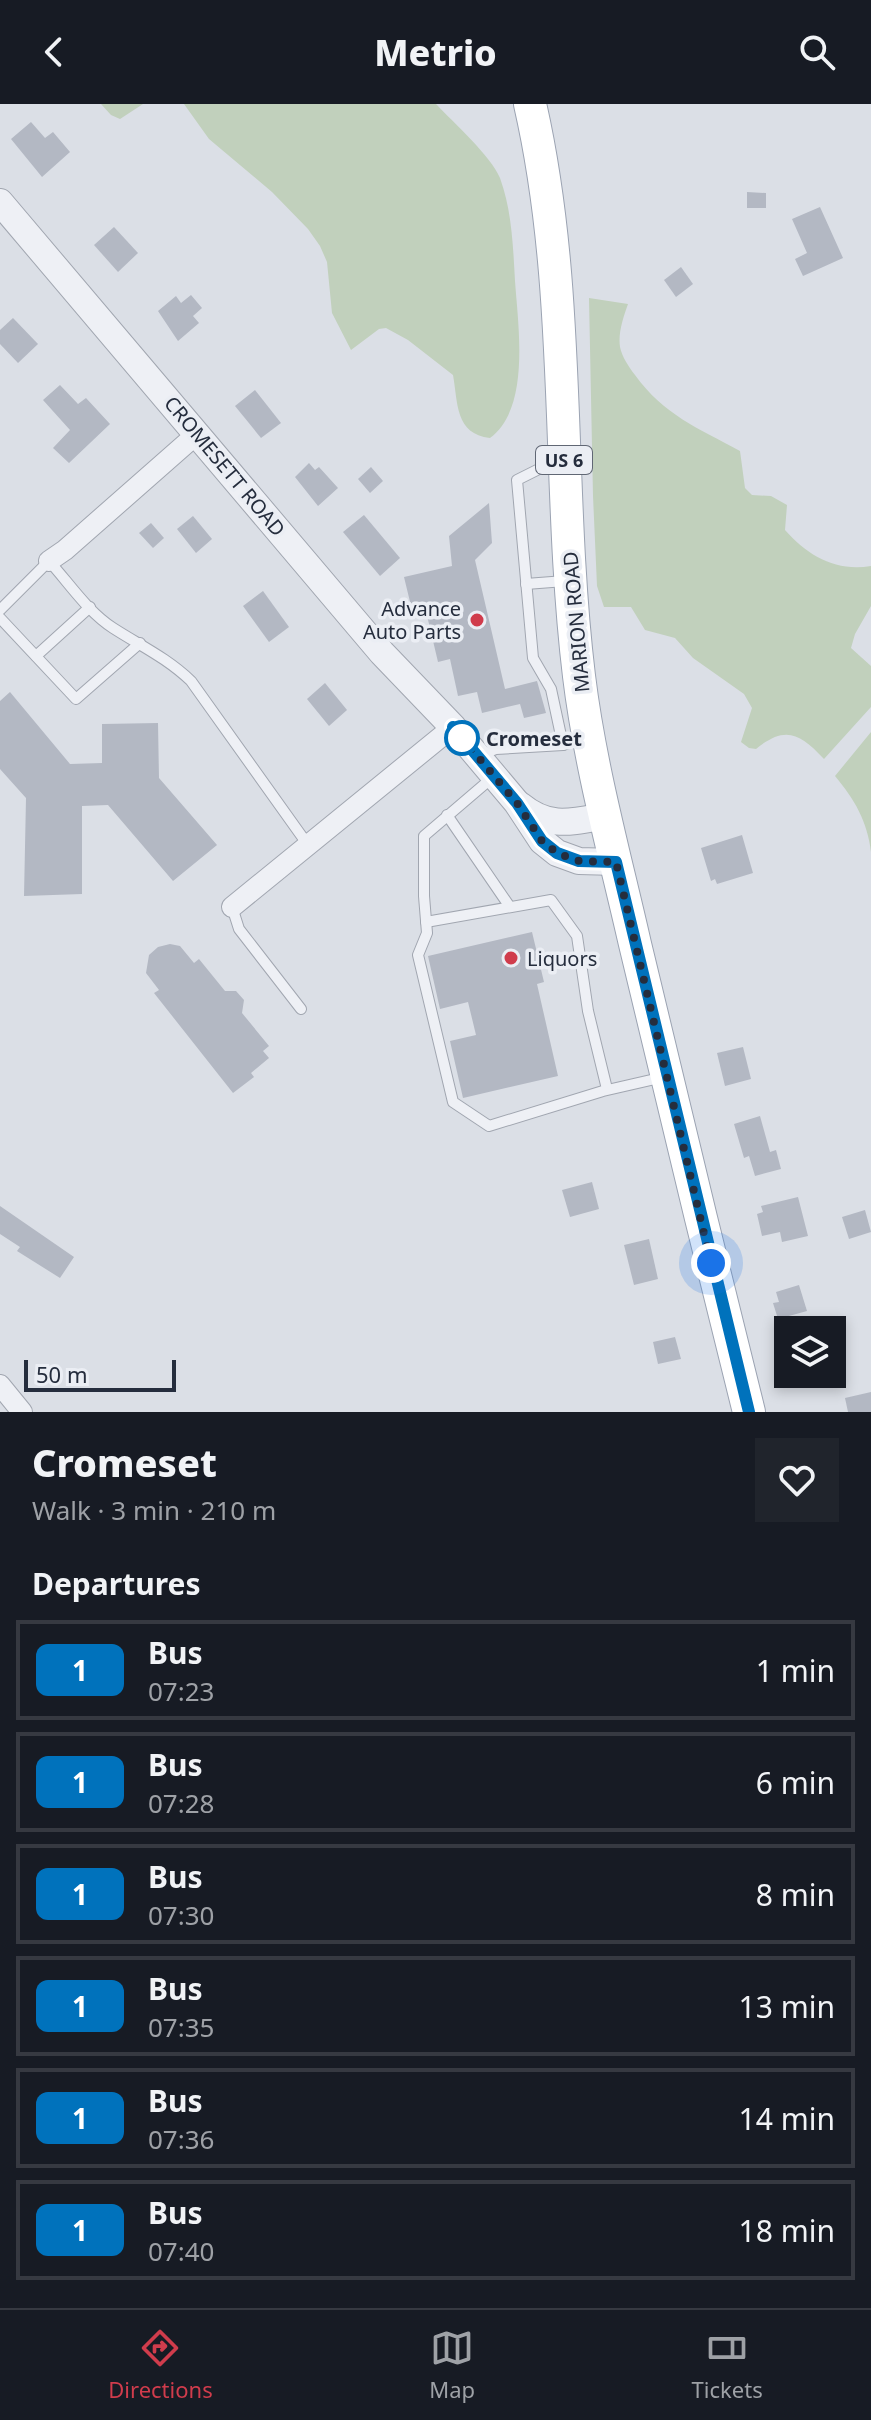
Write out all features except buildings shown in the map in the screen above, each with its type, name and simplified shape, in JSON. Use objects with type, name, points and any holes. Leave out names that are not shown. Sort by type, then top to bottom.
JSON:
[{"type":"main road","name":"MARION ROAD","points":[[530,104],[550,210],[559,314],[564,456],[579,678],[576,741],[605,816],[749,1412]]},
{"type":"street","name":"CROMESETT ROAD","points":[[0,202],[382,653],[453,727],[517,803]]},
{"type":"street","points":[[49,561],[198,433]]},
{"type":"street","points":[[232,907],[453,727]]},
{"type":"street","points":[[517,803],[534,817],[543,820],[569,823],[605,816]]},
{"type":"street","points":[[517,803],[542,841],[557,853],[579,861],[616,862]]},
{"type":"street","points":[[0,1385],[22,1412]]},
{"type":"lane","points":[[564,456],[517,480],[533,658],[576,741],[496,749],[447,815],[424,836],[427,933],[418,955],[453,1102],[489,1126],[607,1089],[667,1077]]},
{"type":"lane","points":[[0,610],[49,561],[112,628],[171,662],[191,681],[308,845]]},
{"type":"lane","points":[[526,584],[571,581]]},
{"type":"lane","points":[[36,656],[90,607]]},
{"type":"lane","points":[[0,618],[76,699],[140,643]]},
{"type":"lane","points":[[447,815],[510,907]]},
{"type":"lane","points":[[426,922],[551,900],[577,936],[588,1011],[607,1089]]},
{"type":"lane","points":[[232,907],[239,929],[301,1009]]},
{"type":"green space","points":[[101,104],[143,104],[120,119],[111,115]]},
{"type":"green space","points":[[184,104],[436,104],[471,140],[495,169],[504,190],[511,229],[518,320],[517,387],[512,407],[503,424],[490,438],[479,435],[464,424],[453,375],[408,340],[386,328],[379,329],[351,350],[332,313],[327,262],[320,246],[272,192],[209,139]]},
{"type":"green space","points":[[589,298],[628,304],[621,326],[620,347],[630,369],[670,411],[740,451],[745,488],[752,495],[771,496],[787,505],[785,530],[794,539],[813,554],[834,564],[871,566],[871,606],[855,634],[851,648],[871,666],[871,707],[824,759],[807,743],[792,735],[775,737],[756,749],[749,748],[741,742],[752,708],[744,694],[693,658],[675,638],[645,630],[631,607],[604,607],[597,586]]},
{"type":"green space","points":[[871,732],[871,852],[859,811],[835,776]]},
{"type":"bus line","name":"1","points":[[453,727],[517,803],[542,841],[557,853],[579,861],[616,862],[749,1412]]},
{"type":"place","name":"Advance Auto Parts","points":[[477,620]]},
{"type":"place","name":"Cromeset","points":[[462,738]]},
{"type":"place","name":"Liquors","points":[[511,958]]},
{"type":"route","points":[[462,738],[517,803],[542,841],[557,853],[579,861],[616,862],[711,1263]]}]
